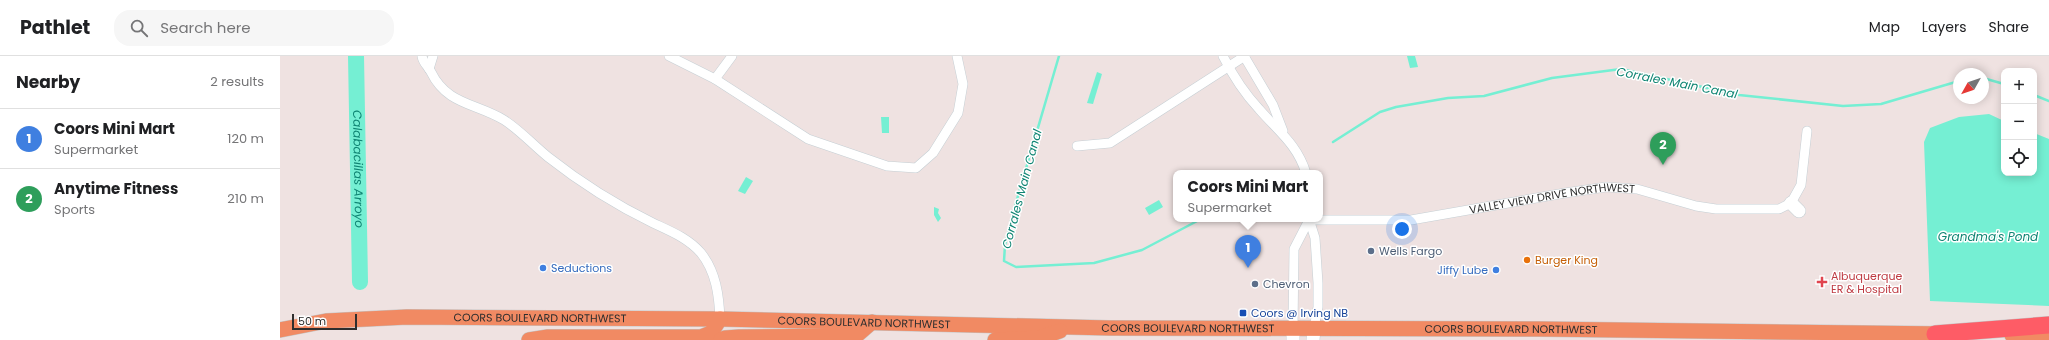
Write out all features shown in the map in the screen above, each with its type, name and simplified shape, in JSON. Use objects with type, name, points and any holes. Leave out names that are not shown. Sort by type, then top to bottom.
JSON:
[{"type":"highway","points":[[1935,334],[2049,325]]},
{"type":"main road","name":"COORS BOULEVARD NORTHWEST","points":[[280,330],[326,321],[407,317],[720,319],[872,322],[1293,335],[1782,333],[2049,335]]},
{"type":"main road","points":[[529,340],[548,337],[701,337],[711,333],[720,319]]},
{"type":"main road","points":[[721,340],[725,338],[739,337],[856,336],[872,322]]},
{"type":"main road","points":[[995,340],[1039,338],[1071,327]]},
{"type":"main road","points":[[1761,340],[1782,333]]},
{"type":"street","points":[[422,56],[438,84],[450,96],[506,121],[552,160],[594,190],[640,216],[681,236],[694,246],[706,260],[714,276],[718,291],[720,319]]},
{"type":"street","points":[[429,69],[433,56]]},
{"type":"street","points":[[669,56],[715,79],[808,139],[887,166],[916,168],[933,153],[958,113],[963,84],[957,56]]},
{"type":"street","points":[[715,79],[732,56]]},
{"type":"street","points":[[1223,56],[1228,66],[1258,108],[1284,134],[1299,156],[1305,170]]},
{"type":"street","points":[[1077,146],[1110,143],[1244,56],[1273,105],[1284,134]]},
{"type":"street","name":"VALLEY VIEW DRIVE NORTHWEST","points":[[1323,220],[1411,220],[1565,193],[1606,188],[1637,189],[1696,206],[1716,209],[1773,210],[1786,207],[1795,207],[1801,185],[1807,131]]},
{"type":"street","points":[[1293,335],[1294,249],[1308,222]]},
{"type":"street","points":[[1310,222],[1315,238],[1318,283],[1318,307],[1313,334]]},
{"type":"water","points":[[1407,56],[1415,56],[1418,67],[1410,68]]},
{"type":"water","points":[[1097,72],[1102,74],[1093,104],[1087,103]]},
{"type":"water","name":"Grandma's Pond","points":[[1989,114],[2001,120],[2001,176],[2037,176],[2037,134],[2049,139],[2049,306],[1930,301],[1924,142],[1930,128],[1959,117]]},
{"type":"water","points":[[881,117],[889,117],[889,133],[882,133]]},
{"type":"water","points":[[746,177],[753,181],[745,194],[738,191]]},
{"type":"water","points":[[1159,200],[1163,207],[1149,215],[1145,208]]},
{"type":"water","points":[[934,207],[939,209],[938,213],[941,218],[938,222],[934,215]]},
{"type":"waterway","name":"Calabacillas Arroyo","points":[[356,56],[360,282]]},
{"type":"waterway","name":"Corrales Main Canal","points":[[1059,56],[1013,213],[1005,245],[1004,261],[1016,267],[1094,263],[1142,250],[1195,222]]},
{"type":"waterway","name":"Corrales Main Canal","points":[[1333,142],[1380,112],[1396,107],[1448,98],[1484,96],[1552,78],[1621,69],[1739,95],[1843,106],[1881,104],[1953,83]]},
{"type":"waterway","name":"Corrales Main Canal","points":[[1989,80],[2001,83]]},
{"type":"waterway","name":"Corrales Main Canal","points":[[2037,96],[2049,101]]},
{"type":"place","name":"Anytime Fitness","points":[[1663,165]]},
{"type":"place","name":"Wells Fargo","points":[[1371,251]]},
{"type":"place","name":"Burger King","points":[[1527,260]]},
{"type":"place","name":"Seductions","points":[[543,268]]},
{"type":"place","name":"Coors Mini Mart","points":[[1248,268]]},
{"type":"place","name":"Jiffy Lube","points":[[1496,270]]},
{"type":"place","name":"Albuquerque ER & Hospital","points":[[1822,282]]},
{"type":"place","name":"Chevron","points":[[1255,284]]},
{"type":"place","name":"Coors @ Irving NB","points":[[1243,313]]}]
